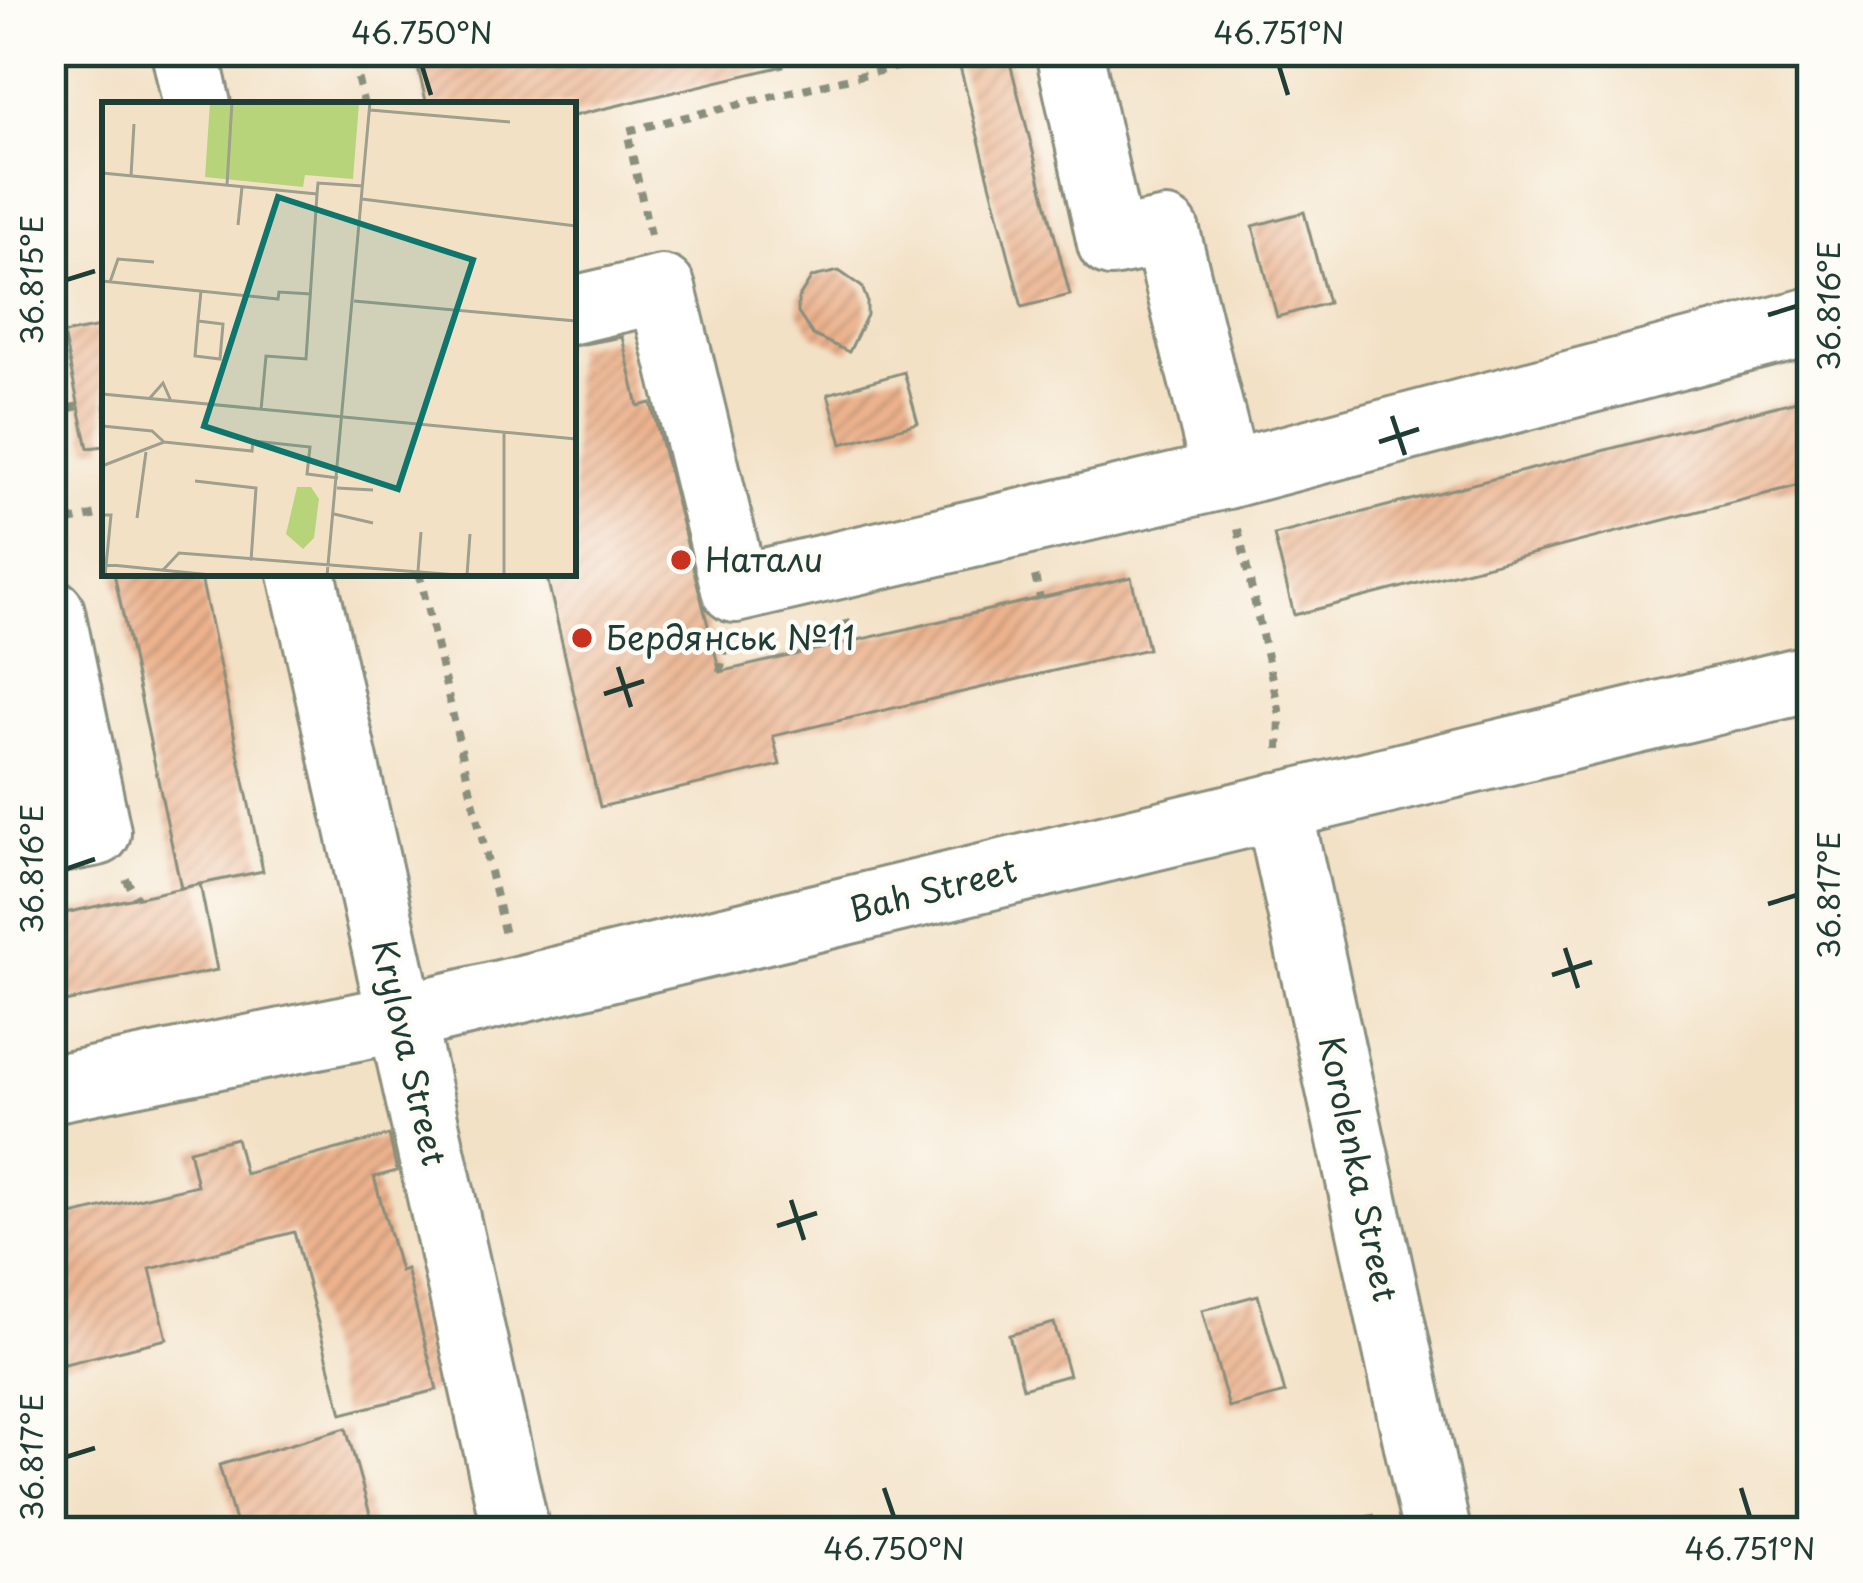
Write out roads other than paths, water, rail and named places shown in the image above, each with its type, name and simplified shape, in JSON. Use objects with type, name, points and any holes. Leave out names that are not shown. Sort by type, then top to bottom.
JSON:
[{"type":"street","points":[[185,51],[196,102]]},
{"type":"street","points":[[1069,51],[1111,243],[1166,232],[1226,475]]},
{"type":"street","points":[[576,309],[662,290],[735,589],[1226,475],[1812,321]]},
{"type":"street","name":"Krylova Street","points":[[303,576],[516,1532]]},
{"type":"street","points":[[51,612],[97,832],[51,842]]},
{"type":"street","name":"Bah Street","points":[[51,1090],[401,1018],[1812,678]]},
{"type":"street","name":"Korolenka Street","points":[[1279,806],[1437,1532]]},
{"type":"place","name":"Натали","points":[[681,560]]},
{"type":"place","name":"Бердянськ №11","points":[[582,638]]}]
